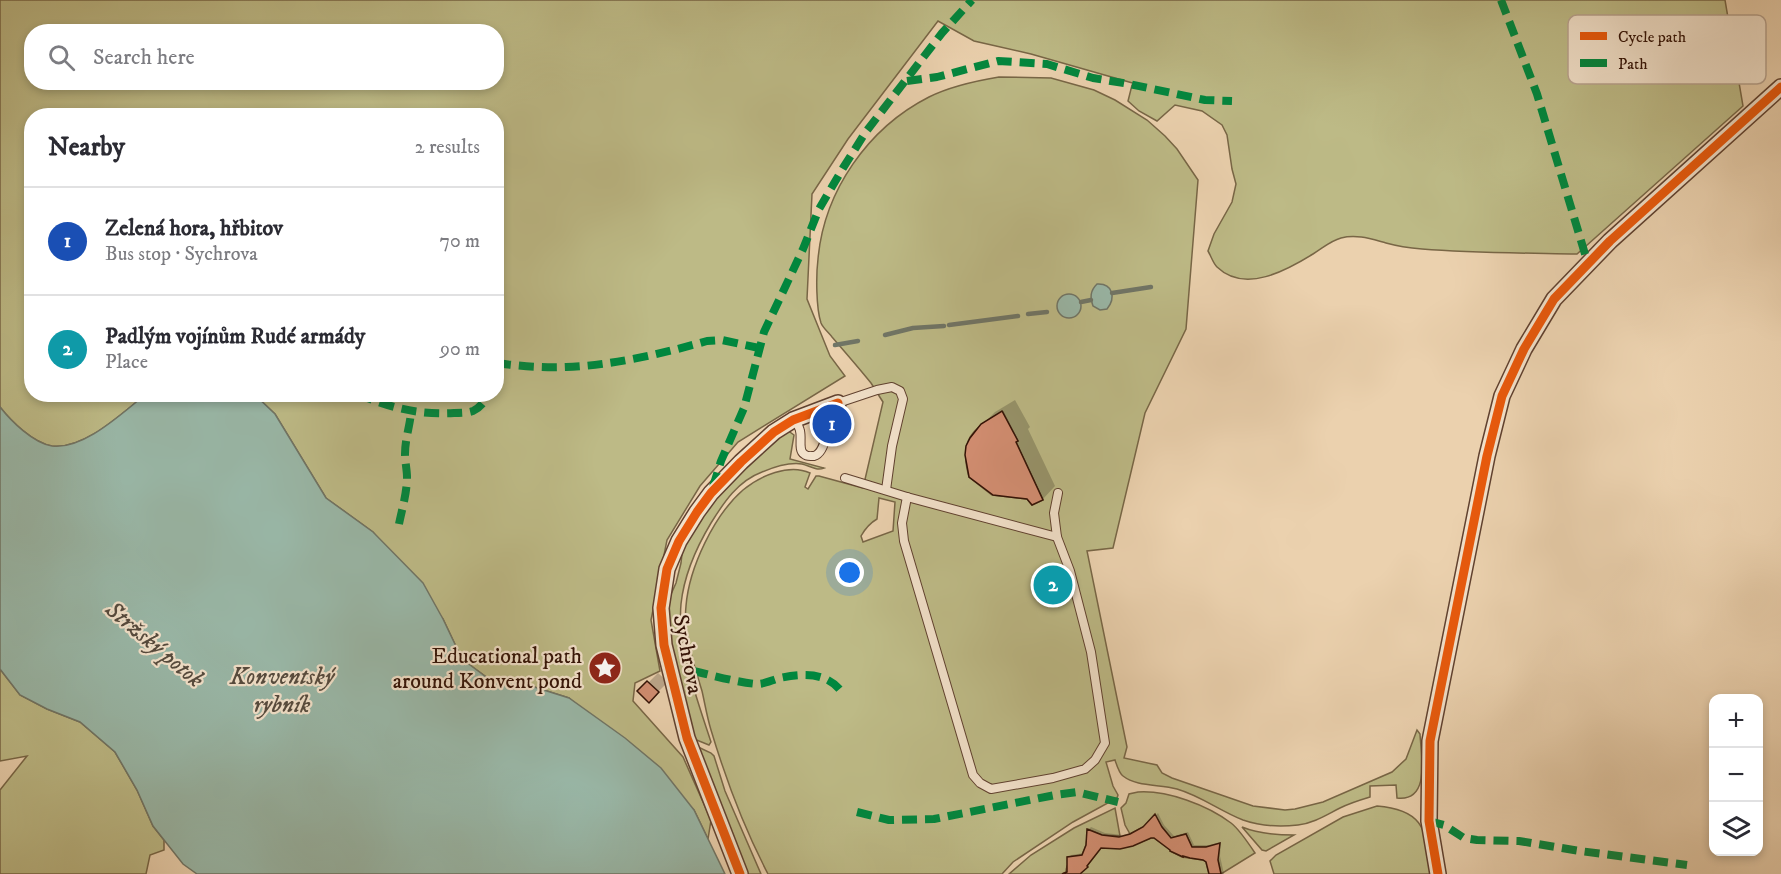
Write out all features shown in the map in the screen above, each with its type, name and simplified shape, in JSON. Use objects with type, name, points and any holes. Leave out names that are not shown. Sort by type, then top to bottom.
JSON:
[{"type":"street","points":[[1438,874],[1429,821],[1430,741],[1487,456],[1502,396],[1524,349],[1554,299],[1610,241],[1781,87]]},
{"type":"street","name":"Sychrova","points":[[740,874],[687,738],[664,645],[661,608],[667,569],[679,541],[697,512],[711,493],[741,462],[774,432],[793,420],[830,406]]},
{"type":"lane","points":[[793,420],[797,422],[800,430],[802,452],[805,455],[816,455],[821,451],[830,406],[877,390],[892,387],[900,391],[903,399],[892,446],[886,490]]},
{"type":"lane","points":[[845,478],[1057,537]]},
{"type":"lane","points":[[907,497],[902,523],[904,541],[920,598],[973,776],[980,783],[992,789],[1085,770],[1095,760],[1105,743],[1091,652],[1070,570],[1057,537],[1054,513],[1058,493]]},
{"type":"shaded area","points":[[0,0],[1725,0],[1728,15],[1568,15],[1568,84],[1739,84],[1743,106],[1577,254],[1422,249],[1347,237],[1333,241],[1291,267],[1266,277],[1253,279],[1240,279],[1228,275],[1216,265],[1208,251],[1214,234],[1232,202],[1236,184],[1227,135],[1222,125],[1202,111],[1175,105],[1157,121],[1139,111],[1128,101],[1132,85],[1136,84],[1031,54],[974,41],[938,21],[848,139],[812,194],[807,299],[830,356],[845,376],[738,442],[700,486],[667,540],[651,620],[660,671],[635,683],[633,701],[683,757],[711,820],[708,839],[694,810],[569,698],[512,680],[489,679],[462,659],[443,619],[373,532],[326,498],[275,414],[262,402],[504,402],[504,108],[24,108],[24,402],[136,402],[102,429],[64,446],[52,446],[37,441],[16,425],[0,407]]},
{"type":"shaded area","points":[[999,77],[1051,78],[1094,90],[1115,100],[1147,120],[1165,136],[1177,149],[1198,180],[1186,329],[1145,413],[1113,548],[1087,551],[1127,747],[1124,758],[1157,765],[1162,773],[1172,778],[1253,806],[1285,810],[1323,802],[1392,772],[1406,759],[1417,730],[1420,734],[1422,775],[1415,793],[1408,797],[1397,798],[1396,785],[1370,786],[1370,797],[1315,821],[1291,826],[1277,826],[1243,820],[1177,789],[1129,780],[1120,773],[1115,760],[1106,762],[1118,795],[1117,798],[1073,822],[1013,862],[1002,874],[768,874],[743,821],[723,767],[690,649],[685,617],[692,575],[705,543],[722,513],[743,490],[758,480],[793,469],[810,473],[805,487],[808,489],[816,476],[863,488],[883,402],[871,383],[825,329],[819,317],[817,266],[829,209],[853,164],[887,126],[907,110],[937,93],[963,84]],"holes":[[[1003,412],[1043,500],[1032,505],[1027,499],[992,495],[969,477],[966,454],[970,437],[983,424]],[[879,498],[895,502],[893,531],[863,542],[861,536],[877,519]]]},
{"type":"shaded area","points":[[787,430],[794,435],[790,459],[824,468],[816,469],[802,464],[782,465],[746,481],[721,507],[706,532],[685,583],[681,604],[682,638],[695,692],[711,742],[709,745],[694,739],[667,631],[668,601],[676,583],[683,545],[691,528],[732,478]]},
{"type":"shaded area","points":[[0,669],[20,695],[80,722],[115,752],[137,790],[153,826],[164,840],[164,850],[150,855],[146,874],[0,874],[0,790],[27,756],[0,761]]},
{"type":"shaded area","points":[[696,746],[714,756],[725,791],[761,874],[745,874]]},
{"type":"shaded area","points":[[1138,792],[1174,796],[1210,810],[1234,826],[1255,853],[1221,874],[1218,860],[1206,847],[1192,847],[1186,834],[1171,838],[1162,827],[1143,827],[1130,834],[1121,808],[1126,803],[1129,794]]},
{"type":"shaded area","points":[[1377,806],[1393,808],[1415,818],[1425,836],[1433,874],[1274,874],[1270,861],[1276,855],[1343,817]]},
{"type":"shaded area","points":[[1115,808],[1120,836],[1102,835],[1088,829],[1082,855],[1071,861],[1066,872],[1062,874],[1009,874],[1031,855],[1074,828]]},
{"type":"shaded area","points":[[1242,827],[1268,834],[1294,835],[1266,851],[1262,850]]},
{"type":"shaded area","points":[[1151,838],[1182,857],[1203,860],[1206,862],[1209,874],[1080,874],[1101,848],[1127,847]]},
{"type":"water","points":[[1097,284],[1110,289],[1112,296],[1107,309],[1100,310],[1093,306],[1091,294]]},
{"type":"water","points":[[1069,294],[1074,295],[1080,301],[1080,311],[1074,317],[1069,318],[1064,317],[1058,311],[1057,306],[1058,301],[1064,295]]},
{"type":"water","name":"Konventský rybník","points":[[136,402],[262,402],[275,414],[326,498],[373,532],[423,583],[462,659],[489,679],[512,680],[569,698],[625,738],[661,768],[694,810],[725,874],[197,874],[183,864],[153,826],[137,790],[115,752],[80,722],[20,695],[0,669],[0,407],[16,425],[30,436],[52,446],[64,446],[77,442],[114,420]]},
{"type":"building","points":[[1002,411],[1018,441],[1016,442],[1043,500],[1032,505],[1027,499],[993,495],[969,477],[965,455],[970,438],[981,424]]},
{"type":"building","points":[[647,681],[659,692],[649,703],[637,691]]},
{"type":"building","points":[[1155,814],[1171,838],[1186,834],[1192,847],[1206,847],[1220,843],[1218,860],[1221,874],[1209,874],[1206,862],[1203,860],[1183,857],[1151,838],[1120,849],[1101,848],[1088,867],[1080,874],[1062,874],[1067,872],[1067,857],[1082,855],[1086,845],[1087,829],[1102,835],[1119,837],[1143,827]]},
{"type":"waterway","points":[[1112,293],[1151,287]]},
{"type":"waterway","points":[[1081,302],[1091,300]]},
{"type":"waterway","points":[[1028,314],[1047,312]]},
{"type":"waterway","points":[[949,325],[1018,316]]},
{"type":"waterway","points":[[885,335],[913,328],[944,326]]},
{"type":"waterway","points":[[835,345],[858,341]]},
{"type":"marked path","points":[[713,487],[721,461],[744,408],[764,332],[819,209],[865,133],[942,33],[972,0]]},
{"type":"marked path","points":[[1501,0],[1537,94],[1588,264]]},
{"type":"marked path","points":[[907,81],[937,77],[998,61],[1047,64],[1093,78],[1205,100],[1232,101]]},
{"type":"marked path","points":[[504,364],[540,367],[583,366],[637,358],[707,341],[722,340],[759,348]]},
{"type":"marked path","points":[[379,402],[405,410],[429,413],[464,413],[473,411],[483,402]]},
{"type":"marked path","points":[[399,524],[406,489],[405,448],[411,412]]},
{"type":"marked path","points":[[693,671],[757,684],[789,676],[815,676],[831,682],[843,694]]},
{"type":"marked path","points":[[857,812],[889,820],[934,819],[1077,792],[1118,802]]},
{"type":"marked path","points":[[1429,821],[1444,825],[1464,838],[1519,841],[1687,865]]},
{"type":"cycle path","points":[[1438,874],[1429,821],[1430,741],[1487,456],[1502,396],[1524,349],[1554,299],[1610,241],[1781,87]]},
{"type":"cycle path","points":[[740,874],[687,738],[664,645],[661,608],[667,569],[679,541],[697,512],[711,493],[741,462],[774,432],[793,420],[838,403]]},
{"type":"place","name":"Zelená hora, hřbitov","points":[[832,424]]},
{"type":"place","name":"Padlým vojínům Rudé armády","points":[[1053,585]]},
{"type":"place","name":"Educational path around Konvent pond","points":[[605,668]]},
{"type":"water label","name":"Stržský potok","points":[[155,644]]}]
